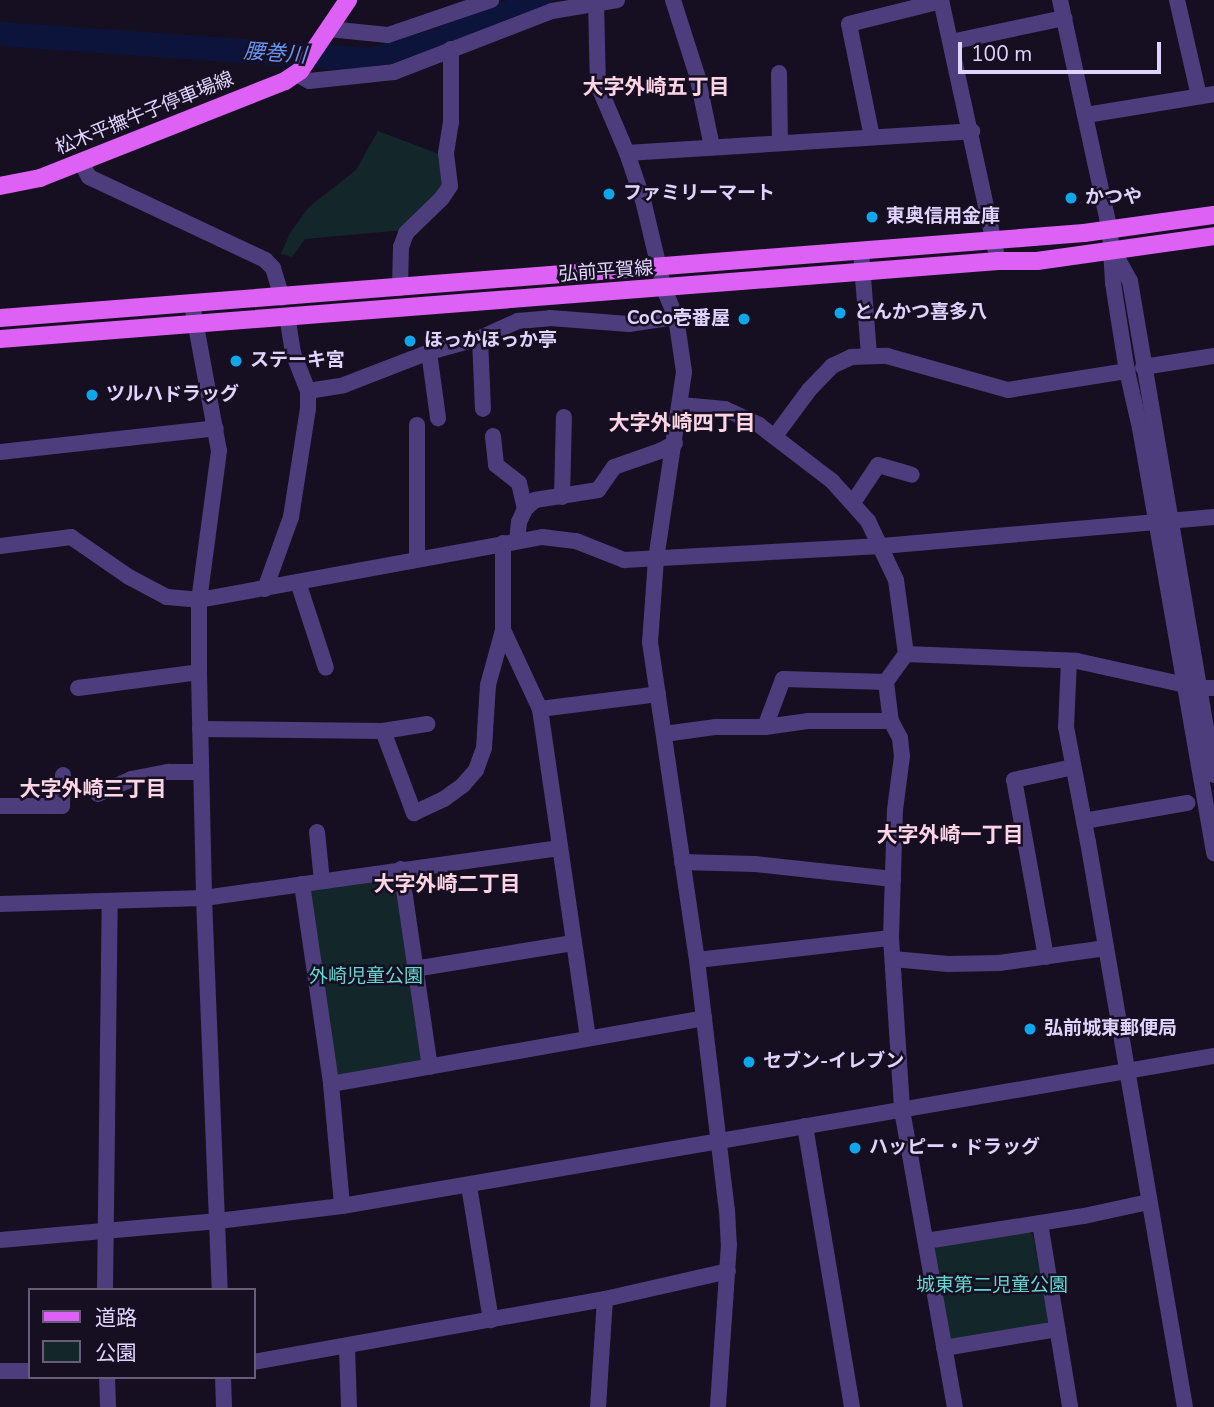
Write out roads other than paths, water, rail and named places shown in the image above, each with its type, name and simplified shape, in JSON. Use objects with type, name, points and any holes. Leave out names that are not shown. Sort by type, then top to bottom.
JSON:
[{"type":"main road","name":"松木平撫牛子停車場線","points":[[0,186],[40,178],[285,81],[298,72],[348,0]]},
{"type":"main road","name":"弘前平賀線","points":[[0,318],[996,241],[1110,231],[1214,215]]},
{"type":"main road","name":"弘前平賀線","points":[[0,339],[998,261],[1037,261],[1214,236]]},
{"type":"street","points":[[325,36],[388,35],[491,0]]},
{"type":"street","points":[[298,72],[309,81],[394,72],[552,11],[617,0]]},
{"type":"street","points":[[673,0],[697,75],[712,148]]},
{"type":"street","points":[[872,137],[849,24],[941,0],[972,131],[998,261]]},
{"type":"street","points":[[1060,0],[1114,252],[1113,283],[1127,371],[1199,687],[1210,782],[1214,854]]},
{"type":"street","points":[[1086,115],[1207,95],[1178,0]]},
{"type":"street","points":[[596,2],[598,85],[627,153],[664,289],[676,317],[684,372],[656,559],[650,642],[697,960],[728,1222],[728,1271],[718,1407]]},
{"type":"street","points":[[951,42],[1064,18]]},
{"type":"street","points":[[400,288],[401,247],[407,233],[442,198],[450,186],[446,153],[451,122],[451,49]]},
{"type":"street","points":[[779,73],[780,143]]},
{"type":"street","points":[[627,153],[972,131]]},
{"type":"street","points":[[81,162],[89,177],[265,260],[273,268],[282,298]]},
{"type":"street","points":[[861,251],[869,356]]},
{"type":"street","points":[[1114,252],[1130,281],[1163,522]]},
{"type":"street","points":[[192,304],[216,428],[218,476],[200,600],[199,672],[204,898],[220,1288]]},
{"type":"street","points":[[265,589],[291,517],[308,410],[308,391],[293,353],[287,317]]},
{"type":"street","points":[[308,391],[344,385],[429,352],[480,338],[511,323],[535,319],[629,324],[676,317]]},
{"type":"street","points":[[480,338],[483,409]]},
{"type":"street","points":[[429,352],[438,418]]},
{"type":"street","points":[[775,436],[808,390],[832,366],[851,357],[887,356],[1008,390],[1127,371]]},
{"type":"street","points":[[1143,367],[1214,356]]},
{"type":"street","points":[[681,405],[725,410],[775,436],[854,501],[882,546],[896,580],[906,654],[887,682],[891,721],[900,738],[902,756],[895,810],[891,938],[902,1110],[955,1407]]},
{"type":"street","points":[[562,497],[564,417]]},
{"type":"street","points":[[417,425],[417,559]]},
{"type":"street","points":[[0,452],[216,428]]},
{"type":"street","points":[[493,436],[496,465],[519,483],[525,509]]},
{"type":"street","points":[[383,730],[414,813],[444,799],[463,785],[475,770],[484,748],[488,685],[503,630],[510,542],[525,509],[535,500],[598,491],[614,467],[660,452],[675,443]]},
{"type":"street","points":[[854,501],[878,464],[912,475]]},
{"type":"street","points":[[0,547],[71,537],[129,577],[167,597],[200,600],[542,537],[576,541],[624,560],[882,546],[1214,517]]},
{"type":"street","points":[[298,582],[326,668]]},
{"type":"street","points":[[503,630],[540,709],[588,1038]]},
{"type":"street","points":[[906,654],[1069,661],[1199,687]]},
{"type":"street","points":[[1069,661],[1066,727],[1185,1407]]},
{"type":"street","points":[[78,688],[199,672]]},
{"type":"street","points":[[765,727],[783,679],[887,682]]},
{"type":"street","points":[[540,709],[658,694]]},
{"type":"street","points":[[664,734],[715,727],[765,727],[808,721],[891,721]]},
{"type":"street","points":[[200,729],[383,730],[427,724]]},
{"type":"street","points":[[1046,957],[1014,780],[1073,767]]},
{"type":"street","points":[[98,794],[131,779],[168,772],[201,772]]},
{"type":"street","points":[[0,806],[62,806],[63,775]]},
{"type":"street","points":[[1084,821],[1187,803]]},
{"type":"street","points":[[317,832],[323,881]]},
{"type":"street","points":[[0,904],[110,903],[204,898],[559,848]]},
{"type":"street","points":[[682,862],[755,864],[893,879]]},
{"type":"street","points":[[401,869],[430,1066]]},
{"type":"street","points":[[302,884],[331,1084],[342,1206]]},
{"type":"street","points":[[105,1288],[110,903]]},
{"type":"street","points":[[697,960],[891,938]]},
{"type":"street","points":[[414,969],[573,943]]},
{"type":"street","points":[[893,959],[948,964],[1046,957],[1106,948]]},
{"type":"street","points":[[331,1084],[704,1018]]},
{"type":"street","points":[[0,1240],[104,1228],[218,1221],[342,1206],[1214,1056]]},
{"type":"street","points":[[805,1126],[852,1407]]},
{"type":"street","points":[[469,1186],[491,1320]]},
{"type":"street","points":[[926,1241],[1149,1202]]},
{"type":"street","points":[[1040,1223],[1070,1407]]},
{"type":"street","points":[[256,1362],[491,1320],[728,1271]]},
{"type":"street","points":[[598,1407],[605,1298]]},
{"type":"street","points":[[944,1348],[1057,1329]]},
{"type":"street","points":[[347,1347],[349,1407]]},
{"type":"street","points":[[0,1371],[28,1371]]},
{"type":"street","points":[[107,1379],[108,1407]]},
{"type":"street","points":[[223,1379],[224,1407]]},
{"type":"waterway","name":"腰巻川","points":[[0,34],[371,60],[436,41],[540,0]]},
{"type":"place","name":"ファミリーマート","points":[[609,194]]},
{"type":"place","name":"かつや","points":[[1071,198]]},
{"type":"place","name":"東奥信用金庫","points":[[872,217]]},
{"type":"place","name":"とんかつ喜多八","points":[[840,313]]},
{"type":"place","name":"CoCo壱番屋","points":[[744,319]]},
{"type":"place","name":"ほっかほっか亭","points":[[410,341]]},
{"type":"place","name":"ステーキ宮","points":[[236,361]]},
{"type":"place","name":"ツルハドラッグ","points":[[92,395]]},
{"type":"place","name":"弘前城東郵便局","points":[[1030,1029]]},
{"type":"place","name":"セブン-イレブン","points":[[749,1062]]},
{"type":"place","name":"ハッピー・ドラッグ","points":[[855,1148]]},
{"type":"district","name":"大字外崎五丁目","points":[[656,87]]},
{"type":"district","name":"大字外崎四丁目","points":[[682,423]]},
{"type":"district","name":"大字外崎三丁目","points":[[93,789]]},
{"type":"district","name":"大字外崎一丁目","points":[[950,835]]},
{"type":"district","name":"大字外崎二丁目","points":[[447,884]]},
{"type":"park label","name":"外崎児童公園","points":[[366,977]]},
{"type":"park label","name":"城東第二児童公園","points":[[992,1286]]}]
